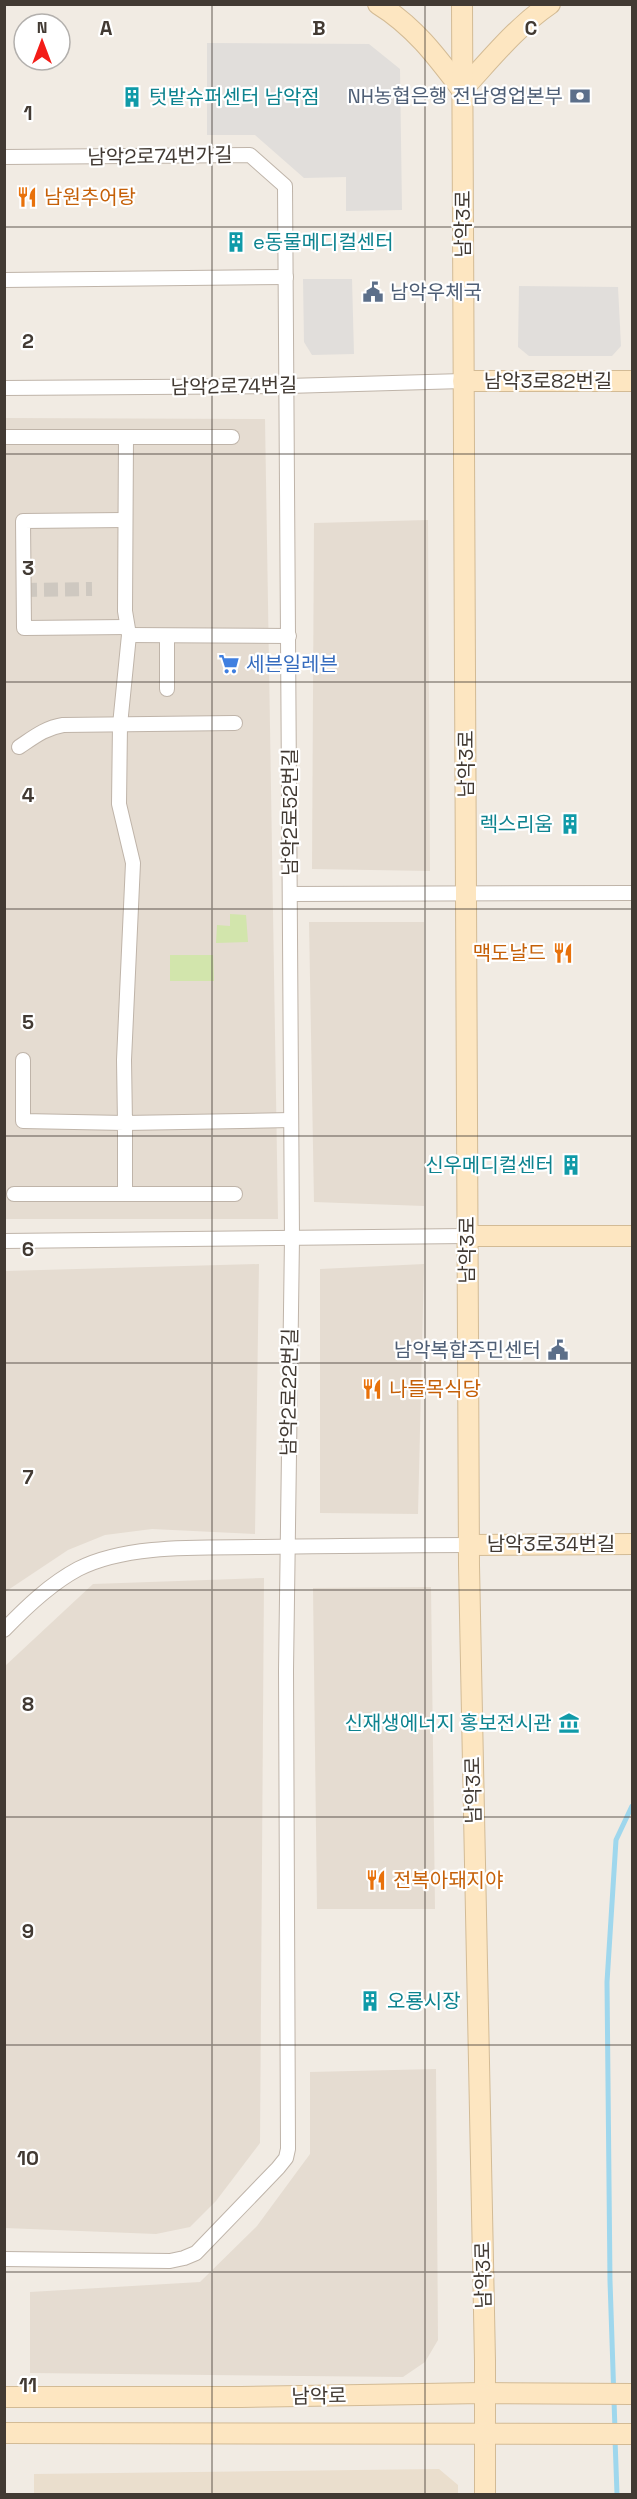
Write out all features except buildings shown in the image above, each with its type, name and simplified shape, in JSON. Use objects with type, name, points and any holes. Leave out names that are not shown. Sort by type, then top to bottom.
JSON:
[{"type":"street","points":[[378,4],[400,17],[415,32],[462,90],[512,34],[528,19],[550,4]]},
{"type":"street","name":"남악3로","points":[[462,4],[469,1545],[485,2361],[483,2393],[485,2494]]},
{"type":"street","name":"남악2로74번가길","points":[[4,157],[250,155],[285,186],[287,386]]},
{"type":"street","points":[[4,280],[286,277]]},
{"type":"street","name":"남악3로82번길","points":[[463,381],[633,381]]},
{"type":"street","name":"남악2로74번길","points":[[4,388],[287,386],[463,381]]},
{"type":"street","name":"남악2로52번길","points":[[287,386],[291,1238]]},
{"type":"street","points":[[5,437],[232,437]]},
{"type":"street","points":[[125,1194],[124,1060],[133,863],[119,804],[120,725],[128,631],[125,611],[124,520],[126,437]]},
{"type":"street","points":[[124,520],[23,522],[24,627],[128,631],[167,636],[289,636]]},
{"type":"street","points":[[167,636],[167,689]]},
{"type":"street","points":[[19,747],[50,728],[63,725],[235,723]]},
{"type":"street","points":[[290,894],[633,893]]},
{"type":"street","points":[[23,1060],[23,1121],[125,1123],[291,1120]]},
{"type":"street","points":[[14,1194],[235,1194]]},
{"type":"street","points":[[4,1241],[633,1236]]},
{"type":"street","name":"남악2로22번길","points":[[4,2259],[170,2260],[184,2258],[196,2253],[286,2158],[290,2132],[286,1547],[291,1238]]},
{"type":"street","name":"남악3로34번길","points":[[469,1545],[633,1544]]},
{"type":"street","points":[[4,1630],[56,1583],[79,1568],[113,1558],[163,1549],[469,1545]]},
{"type":"street","name":"남악로","points":[[4,2397],[633,2394]]},
{"type":"street","name":"남악로","points":[[4,2433],[633,2434]]},
{"type":"shaded area","points":[[207,43],[369,44],[400,69],[402,210],[346,211],[346,177],[304,178],[255,135],[207,135]]},
{"type":"shaded area","points":[[303,279],[352,279],[354,354],[312,355],[304,342]]},
{"type":"shaded area","points":[[519,286],[618,287],[621,346],[612,356],[529,356],[518,347]]},
{"type":"shaded area","points":[[5,418],[265,419],[278,1219],[5,1219]]},
{"type":"shaded area","points":[[428,520],[430,871],[312,869],[314,523]]},
{"type":"shaded area","points":[[309,922],[424,922],[424,1206],[314,1202]]},
{"type":"shaded area","points":[[259,1264],[255,1534],[152,1529],[105,1535],[68,1550],[5,1592],[5,1271]]},
{"type":"shaded area","points":[[424,1264],[418,1514],[320,1513],[320,1269]]},
{"type":"shaded area","points":[[264,1578],[260,2143],[216,2201],[190,2227],[156,2234],[5,2228],[5,1666],[93,1584]]},
{"type":"shaded area","points":[[431,1587],[435,1909],[317,1909],[313,1588]]},
{"type":"shaded area","points":[[436,2069],[438,2340],[425,2362],[403,2377],[30,2373],[30,2292],[200,2282],[257,2226],[310,2154],[310,2072]]},
{"type":"shaded area","points":[[439,2469],[458,2485],[458,2494],[34,2494],[34,2474]]},
{"type":"green space","points":[[230,914],[246,915],[248,942],[216,943],[217,925],[230,926]]},
{"type":"green space","points":[[170,955],[213,955],[214,981],[170,981]]},
{"type":"waterway","points":[[615,2430],[610,2281],[607,1982],[616,1840],[632,1806]]},
{"type":"waterway","points":[[615,2439],[617,2494]]},
{"type":"tunnel","points":[[23,590],[92,589]]},
{"type":"place","name":"NH농협은행 전남영업본부","points":[[580,96]]},
{"type":"place","name":"텃밭슈퍼센터 남악점","points":[[132,97]]},
{"type":"place","name":"남원추어탕","points":[[27,197]]},
{"type":"place","name":"e동물메디컬센터","points":[[236,242]]},
{"type":"place","name":"남악우체국","points":[[373,292]]},
{"type":"place","name":"세븐일레븐","points":[[229,664]]},
{"type":"place","name":"렉스리움","points":[[570,824]]},
{"type":"place","name":"맥도날드","points":[[563,953]]},
{"type":"place","name":"신우메디컬센터","points":[[571,1165]]},
{"type":"place","name":"남악복합주민센터","points":[[558,1350]]},
{"type":"place","name":"나들목식당","points":[[372,1389]]},
{"type":"place","name":"신재생에너지 홍보전시관","points":[[569,1723]]},
{"type":"place","name":"전복아돼지야","points":[[376,1880]]},
{"type":"place","name":"오룡시장","points":[[370,2001]]}]
